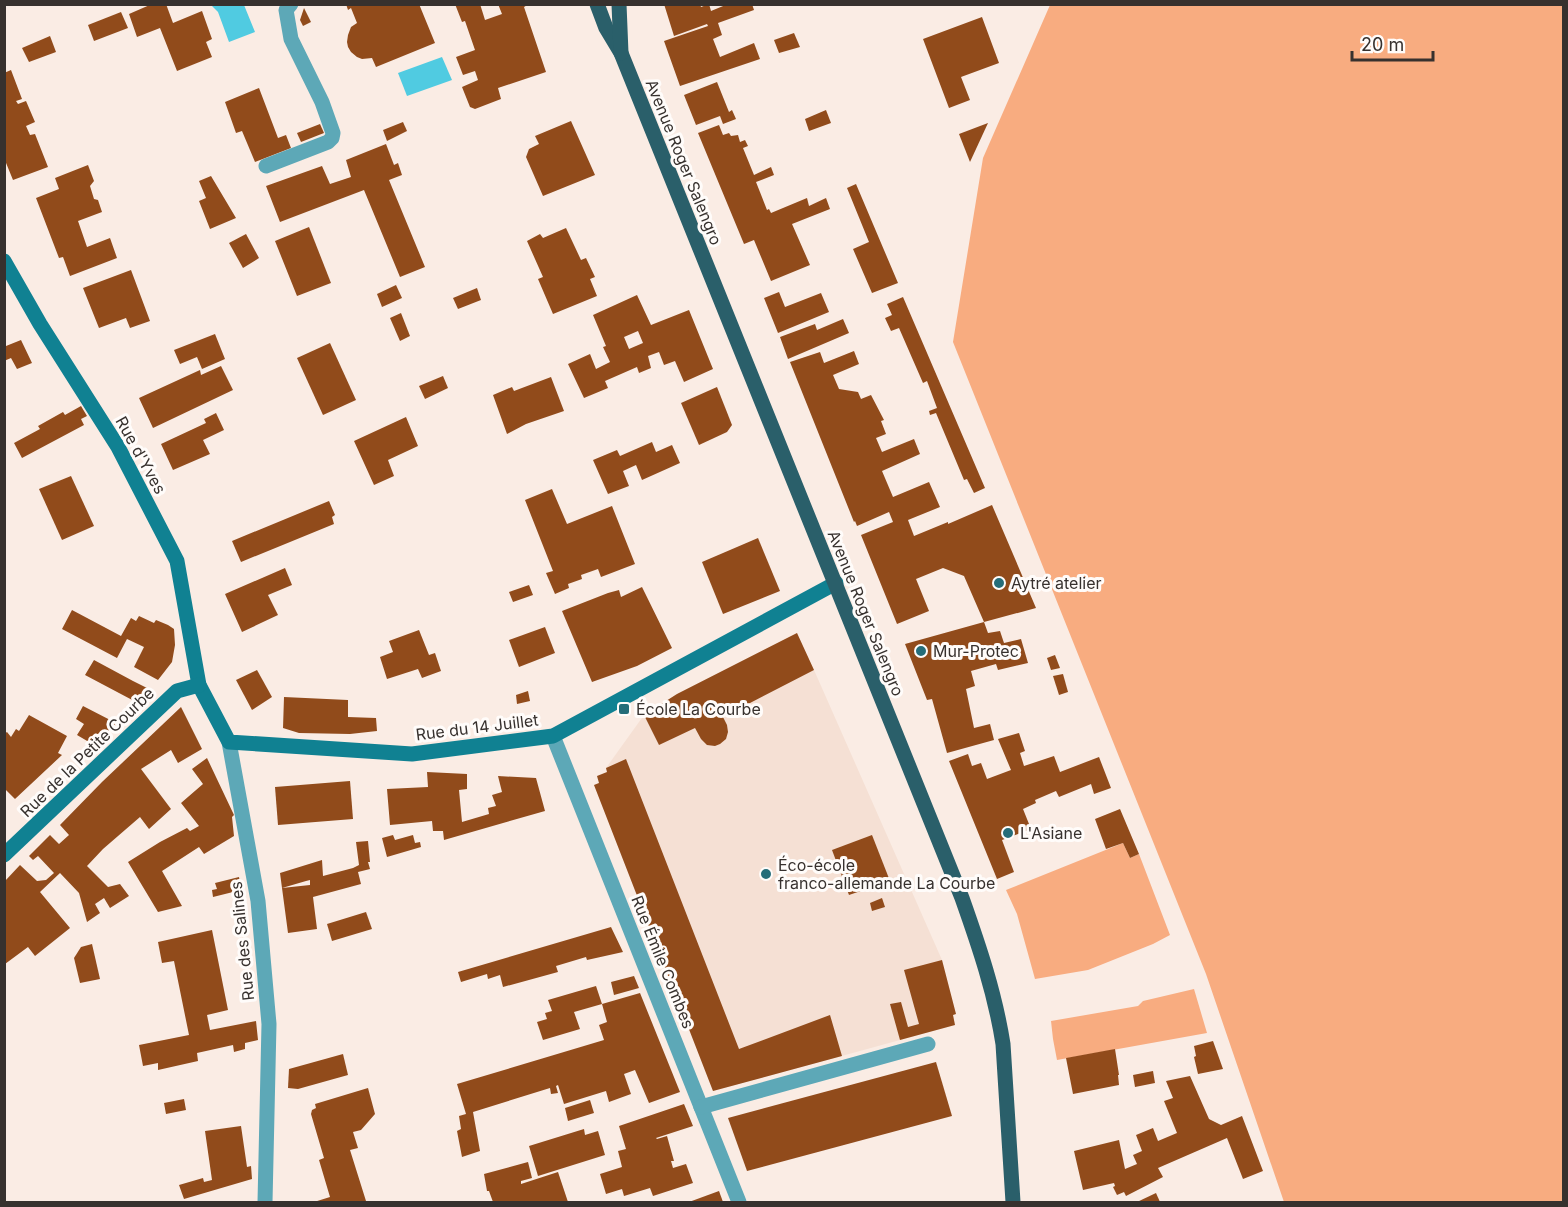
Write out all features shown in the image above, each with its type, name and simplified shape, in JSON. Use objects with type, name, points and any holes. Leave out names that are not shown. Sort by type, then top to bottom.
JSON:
[{"type":"main road","name":"Avenue Roger Salengro","points":[[597,4],[606,28],[621,53],[962,898],[986,969],[999,1018],[1003,1044],[1013,1203]]},
{"type":"main road","name":"Avenue Roger Salengro","points":[[619,4],[621,53]]},
{"type":"street","points":[[266,166],[328,142],[333,133],[322,102],[291,39],[286,10],[291,4]]},
{"type":"street","name":"Rue d'Yves","points":[[4,261],[9,278],[118,447],[177,561],[199,685]]},
{"type":"street","name":"Rue du 14 Juillet","points":[[229,742],[412,754],[553,736],[836,583]]},
{"type":"street","name":"Rue des Salines","points":[[199,685],[229,742],[258,901],[269,1024],[265,1203]]},
{"type":"street","name":"Rue de la Petite Courbe","points":[[4,855],[177,691],[199,685]]},
{"type":"street","name":"Rue Émile Combes","points":[[553,736],[739,1203]]},
{"type":"street","points":[[701,1107],[928,1044]]},
{"type":"shaded area","points":[[1050,5],[1563,5],[1563,1202],[1284,1202],[1206,974],[953,342],[983,158]]},
{"type":"shaded area","name":"Éco-école franco-allemande La Courbe","points":[[797,633],[942,960],[956,1014],[953,1015],[955,1025],[713,1091],[594,785],[599,783],[607,772],[606,768],[644,715],[677,694]]},
{"type":"shaded area","points":[[1123,843],[1130,858],[1139,854],[1170,935],[1088,970],[1035,979],[1017,914],[1006,890]]},
{"type":"shaded area","points":[[1194,989],[1207,1033],[1057,1060],[1051,1021],[1138,1006],[1143,1001]]},
{"type":"water","points":[[210,4],[244,5],[255,32],[229,42],[218,12]]},
{"type":"water","points":[[442,57],[452,80],[407,96],[398,73]]},
{"type":"building","points":[[152,4],[166,4],[173,23],[202,11],[212,39],[206,42],[212,57],[177,71],[160,28],[137,37],[129,14]]},
{"type":"building","points":[[346,4],[419,4],[435,43],[376,67],[372,58],[357,57],[348,47],[351,27],[357,23],[351,8],[348,10]]},
{"type":"building","points":[[455,4],[480,4],[485,20],[502,14],[498,4],[529,4],[524,7],[546,72],[498,88],[501,99],[475,109],[470,107],[462,87],[478,80],[475,71],[463,75],[456,57],[475,50],[465,21],[462,22]]},
{"type":"building","points":[[664,4],[700,4],[701,7],[709,4],[711,11],[728,4],[752,4],[754,10],[718,23],[722,35],[713,39],[720,57],[754,43],[760,59],[680,86],[664,41],[708,26],[707,24],[674,36]]},
{"type":"building","points":[[304,8],[311,22],[303,26],[300,20]]},
{"type":"building","points":[[121,12],[128,28],[94,41],[88,25]]},
{"type":"building","points":[[982,17],[999,63],[961,77],[970,100],[949,108],[923,39]]},
{"type":"building","points":[[794,33],[800,47],[779,53],[774,40]]},
{"type":"building","points":[[50,36],[56,52],[29,62],[22,48]]},
{"type":"building","points":[[11,70],[22,99],[16,101],[18,104],[26,101],[35,122],[26,126],[30,135],[35,134],[48,167],[13,180],[4,158],[4,73]]},
{"type":"building","points":[[717,82],[729,112],[732,110],[736,119],[723,124],[720,116],[696,125],[684,95]]},
{"type":"building","points":[[259,88],[278,138],[286,135],[291,148],[255,162],[242,131],[236,133],[225,102]]},
{"type":"building","points":[[826,110],[831,123],[809,131],[805,119]]},
{"type":"building","points":[[571,121],[595,175],[543,196],[526,157],[529,149],[539,144],[535,136]]},
{"type":"building","points":[[403,122],[407,131],[387,141],[383,130]]},
{"type":"building","points":[[988,123],[970,162],[959,134]]},
{"type":"building","points":[[320,124],[324,133],[301,142],[297,133]]},
{"type":"building","points":[[719,125],[723,135],[729,133],[731,136],[738,135],[740,142],[745,140],[748,146],[743,148],[754,175],[771,167],[774,175],[756,182],[767,210],[769,209],[771,213],[807,198],[809,206],[826,198],[830,209],[792,224],[810,265],[771,281],[754,240],[744,244],[698,133]]},
{"type":"building","points":[[386,144],[394,165],[398,163],[402,175],[389,180],[425,267],[400,277],[364,190],[280,222],[266,186],[322,166],[330,184],[351,177],[346,160]]},
{"type":"building","points":[[88,165],[94,181],[90,186],[94,199],[98,200],[102,212],[78,221],[87,247],[110,238],[117,258],[70,276],[63,257],[59,258],[36,198],[59,189],[55,178]]},
{"type":"building","points":[[211,176],[236,218],[210,229],[199,201],[206,198],[199,181]]},
{"type":"building","points":[[856,184],[898,283],[872,293],[853,249],[869,242],[847,188]]},
{"type":"building","points":[[309,227],[331,283],[297,296],[275,241]]},
{"type":"building","points":[[566,228],[581,260],[586,258],[595,277],[590,279],[597,296],[553,314],[538,279],[543,277],[527,241],[540,234],[543,238]]},
{"type":"building","points":[[246,234],[259,258],[243,268],[229,243]]},
{"type":"building","points":[[131,270],[150,321],[130,328],[126,318],[99,328],[83,288]]},
{"type":"building","points":[[396,285],[402,298],[382,307],[377,294]]},
{"type":"building","points":[[477,288],[481,300],[458,309],[453,298]]},
{"type":"building","points":[[779,292],[785,307],[821,293],[829,312],[778,333],[764,298]]},
{"type":"building","points":[[637,295],[651,325],[689,310],[713,369],[684,382],[675,361],[664,365],[659,352],[648,356],[651,368],[639,373],[637,367],[605,381],[608,388],[584,398],[568,364],[590,354],[596,369],[610,362],[593,315]],"holes":[[[638,331],[643,343],[629,349],[624,337]]]},
{"type":"building","points":[[903,297],[985,488],[974,493],[967,479],[964,480],[936,413],[930,415],[929,411],[937,408],[927,381],[923,383],[899,328],[891,331],[885,318],[892,315],[887,304]]},
{"type":"building","points":[[401,313],[410,336],[400,341],[390,318]]},
{"type":"building","points":[[843,319],[849,333],[788,359],[780,337],[815,324],[817,330]]},
{"type":"building","points":[[215,334],[225,359],[202,369],[197,357],[180,364],[174,350]]},
{"type":"building","points":[[21,340],[32,363],[17,369],[11,358],[4,361],[4,343],[6,346]]},
{"type":"building","points":[[330,343],[356,400],[323,415],[297,358]]},
{"type":"building","points":[[854,351],[859,364],[833,375],[839,389],[858,392],[861,399],[871,395],[884,420],[881,421],[886,434],[876,438],[882,452],[914,439],[920,454],[882,471],[893,497],[929,482],[940,507],[908,520],[914,536],[992,505],[1036,608],[984,622],[964,576],[943,568],[916,579],[929,611],[897,624],[861,535],[893,522],[889,512],[857,526],[854,522],[790,362],[820,352],[824,363]]},
{"type":"building","points":[[221,366],[233,390],[153,428],[139,398],[200,370],[201,375]]},
{"type":"building","points":[[443,376],[448,388],[425,399],[419,386]]},
{"type":"building","points":[[551,377],[564,411],[526,424],[507,434],[493,395],[512,387],[514,391]]},
{"type":"building","points":[[717,387],[732,425],[727,432],[699,445],[681,403]]},
{"type":"building","points":[[81,406],[87,416],[81,419],[84,425],[22,458],[14,443],[40,429],[38,426],[63,412],[65,415]]},
{"type":"building","points":[[216,413],[224,430],[203,440],[210,454],[173,470],[161,444],[206,423],[204,419]]},
{"type":"building","points":[[406,417],[418,446],[388,460],[394,476],[374,485],[354,441]]},
{"type":"building","points":[[652,442],[656,452],[672,445],[680,463],[642,480],[636,465],[623,471],[629,486],[608,494],[593,460],[617,450],[620,456]]},
{"type":"building","points":[[71,476],[94,526],[62,540],[39,489]]},
{"type":"building","points":[[552,489],[567,524],[612,506],[635,564],[601,577],[598,569],[581,575],[582,579],[568,584],[569,588],[555,594],[546,573],[553,571],[525,500]]},
{"type":"building","points":[[329,501],[335,515],[332,517],[334,524],[241,562],[232,541]]},
{"type":"building","points":[[758,538],[780,591],[723,614],[702,562]]},
{"type":"building","points":[[285,568],[292,585],[268,595],[278,615],[242,632],[225,594]]},
{"type":"building","points":[[529,585],[533,595],[513,602],[509,592]]},
{"type":"building","points":[[642,587],[672,648],[637,666],[592,682],[562,611],[608,593],[619,590],[621,597]]},
{"type":"building","points":[[72,610],[121,636],[131,618],[136,621],[139,616],[154,623],[156,620],[168,625],[174,629],[175,645],[172,662],[158,680],[134,667],[144,647],[127,639],[117,658],[62,629]]},
{"type":"building","points":[[984,622],[988,633],[1000,631],[1004,643],[1021,639],[1028,663],[998,670],[996,664],[971,671],[975,686],[966,689],[974,728],[990,724],[994,740],[947,753],[932,699],[927,700],[905,644]]},
{"type":"building","points":[[545,627],[555,653],[519,667],[509,640]]},
{"type":"building","points":[[419,630],[429,655],[435,653],[441,671],[422,678],[418,669],[387,679],[380,657],[393,652],[389,641]]},
{"type":"building","points":[[797,633],[814,670],[723,717],[728,732],[726,739],[720,744],[707,745],[695,728],[659,745],[644,715],[677,694]]},
{"type":"building","points":[[1055,655],[1060,668],[1051,670],[1047,658]]},
{"type":"building","points":[[94,660],[149,689],[136,702],[85,675]]},
{"type":"building","points":[[257,670],[272,697],[252,710],[236,680]]},
{"type":"building","points":[[1063,674],[1068,692],[1059,695],[1053,676]]},
{"type":"building","points":[[528,691],[530,701],[517,704],[516,695]]},
{"type":"building","points":[[284,697],[348,700],[348,717],[376,718],[377,731],[350,734],[299,733],[283,728]]},
{"type":"building","points":[[83,706],[116,723],[94,745],[77,735],[84,724],[76,719]]},
{"type":"building","points":[[181,707],[202,749],[178,763],[171,750],[141,769],[171,809],[149,829],[140,817],[87,866],[108,887],[120,884],[129,896],[110,908],[104,898],[95,904],[100,913],[87,922],[79,893],[60,873],[40,892],[70,928],[35,956],[28,947],[5,964],[5,881],[20,865],[37,881],[46,880],[54,873],[38,856],[33,860],[29,856],[50,835],[59,844],[69,835],[60,825]]},
{"type":"building","points":[[29,715],[67,736],[58,753],[62,755],[15,799],[4,788],[4,734],[7,732],[11,737],[16,729],[19,731]]},
{"type":"building","points":[[1019,733],[1025,751],[1020,753],[1024,766],[1054,756],[1060,772],[1099,757],[1111,788],[1094,794],[1091,784],[1059,797],[1056,791],[1035,800],[1036,803],[1023,809],[1031,829],[1002,840],[1014,872],[997,879],[949,761],[968,754],[972,766],[981,763],[987,779],[1011,770],[998,739]]},
{"type":"building","points":[[207,758],[234,815],[232,817],[234,836],[204,854],[199,847],[162,871],[182,906],[158,912],[128,862],[187,828],[190,831],[199,826],[181,803],[203,784],[192,769]]},
{"type":"building","points":[[626,759],[739,1049],[830,1015],[842,1056],[713,1091],[594,785],[599,783],[597,776],[607,772],[606,768]]},
{"type":"building","points":[[427,772],[467,774],[467,789],[459,790],[462,822],[489,814],[488,808],[496,806],[492,795],[502,792],[498,776],[536,778],[545,811],[444,840],[443,831],[433,831],[432,821],[390,825],[387,789],[428,787]]},
{"type":"building","points":[[350,781],[353,819],[278,825],[275,787]]},
{"type":"building","points":[[1120,809],[1139,854],[1130,858],[1123,843],[1106,849],[1095,819]]},
{"type":"building","points":[[393,835],[395,840],[413,835],[415,843],[420,842],[421,847],[387,857],[382,838]]},
{"type":"building","points":[[872,835],[890,881],[849,895],[832,850]]},
{"type":"building","points":[[368,841],[370,869],[358,872],[361,884],[313,897],[317,929],[288,933],[280,873],[322,860],[323,876],[353,868],[359,865],[356,842]],"holes":[[[310,880],[310,885],[282,888],[306,881]]]},
{"type":"building","points":[[239,877],[241,890],[213,897],[212,890],[217,889],[215,883]]},
{"type":"building","points":[[882,898],[885,907],[872,911],[870,903]]},
{"type":"building","points":[[366,912],[372,929],[332,941],[327,924]]},
{"type":"building","points":[[611,927],[623,952],[587,960],[586,957],[556,966],[558,972],[503,987],[500,975],[488,979],[487,974],[461,982],[458,972]]},
{"type":"building","points":[[212,930],[228,1010],[207,1015],[210,1030],[256,1021],[258,1040],[245,1043],[245,1049],[234,1052],[233,1045],[197,1053],[198,1061],[158,1070],[158,1063],[143,1066],[139,1045],[189,1035],[174,961],[162,963],[158,942]]},
{"type":"building","points":[[92,944],[100,979],[80,983],[74,958],[81,947]]},
{"type":"building","points":[[942,960],[956,1014],[953,1015],[955,1025],[900,1040],[890,1004],[901,1002],[908,1027],[919,1024],[904,970]]},
{"type":"building","points":[[634,976],[639,988],[614,995],[611,982]]},
{"type":"building","points":[[596,986],[602,1004],[574,1012],[580,1029],[543,1040],[537,1022],[547,1019],[545,1013],[552,1011],[548,1000]]},
{"type":"building","points":[[640,993],[680,1092],[649,1103],[635,1070],[624,1074],[631,1094],[609,1102],[606,1091],[564,1104],[558,1085],[556,1086],[558,1093],[551,1094],[550,1088],[473,1112],[480,1151],[462,1157],[457,1131],[461,1129],[459,1116],[466,1114],[457,1084],[604,1040],[599,1025],[607,1022],[602,1004]]},
{"type":"building","points":[[1213,1041],[1223,1069],[1198,1074],[1194,1046]]},
{"type":"building","points":[[1115,1049],[1119,1085],[1073,1094],[1066,1058]]},
{"type":"building","points":[[343,1054],[348,1075],[298,1089],[288,1088],[289,1069]]},
{"type":"building","points":[[936,1062],[952,1116],[747,1171],[728,1118]]},
{"type":"building","points":[[1153,1071],[1155,1083],[1135,1087],[1133,1075]]},
{"type":"building","points":[[1190,1076],[1209,1119],[1221,1125],[1242,1116],[1263,1171],[1243,1179],[1227,1138],[1158,1168],[1163,1177],[1126,1196],[1124,1192],[1117,1195],[1113,1187],[1114,1183],[1083,1190],[1074,1151],[1119,1140],[1125,1169],[1137,1164],[1133,1155],[1142,1151],[1136,1135],[1153,1128],[1158,1141],[1177,1133],[1164,1101],[1173,1098],[1166,1081]]},
{"type":"building","points":[[368,1088],[375,1114],[361,1130],[353,1132],[358,1148],[350,1150],[366,1201],[314,1202],[330,1197],[319,1160],[324,1158],[311,1114],[312,1110],[316,1108],[315,1104]]},
{"type":"building","points":[[184,1099],[186,1110],[166,1114],[164,1103]]},
{"type":"building","points":[[590,1100],[594,1113],[568,1121],[565,1108]]},
{"type":"building","points":[[684,1104],[693,1126],[656,1138],[667,1136],[674,1161],[671,1161],[673,1168],[686,1164],[693,1183],[653,1196],[650,1188],[624,1196],[622,1189],[606,1194],[600,1174],[622,1167],[618,1151],[626,1149],[619,1126]]},
{"type":"building","points":[[241,1126],[247,1167],[251,1166],[252,1179],[184,1199],[179,1185],[203,1178],[204,1182],[212,1180],[205,1131]]},
{"type":"building","points":[[584,1129],[585,1135],[598,1131],[605,1155],[538,1176],[529,1146]]},
{"type":"building","points":[[528,1162],[532,1178],[521,1181],[521,1184],[558,1172],[568,1202],[493,1202],[487,1191],[484,1174]]},
{"type":"building","points":[[719,1191],[723,1202],[689,1202]]},
{"type":"building","points":[[1156,1193],[1160,1202],[1137,1202]]},
{"type":"place","name":"Aytré atelier","points":[[999,583]]},
{"type":"place","name":"Mur-Protec","points":[[921,651]]},
{"type":"place","name":"École La Courbe","points":[[624,709]]},
{"type":"place","name":"L'Asiane","points":[[1008,833]]},
{"type":"place","name":"Éco-école franco-allemande La Courbe","points":[[766,874]]}]
